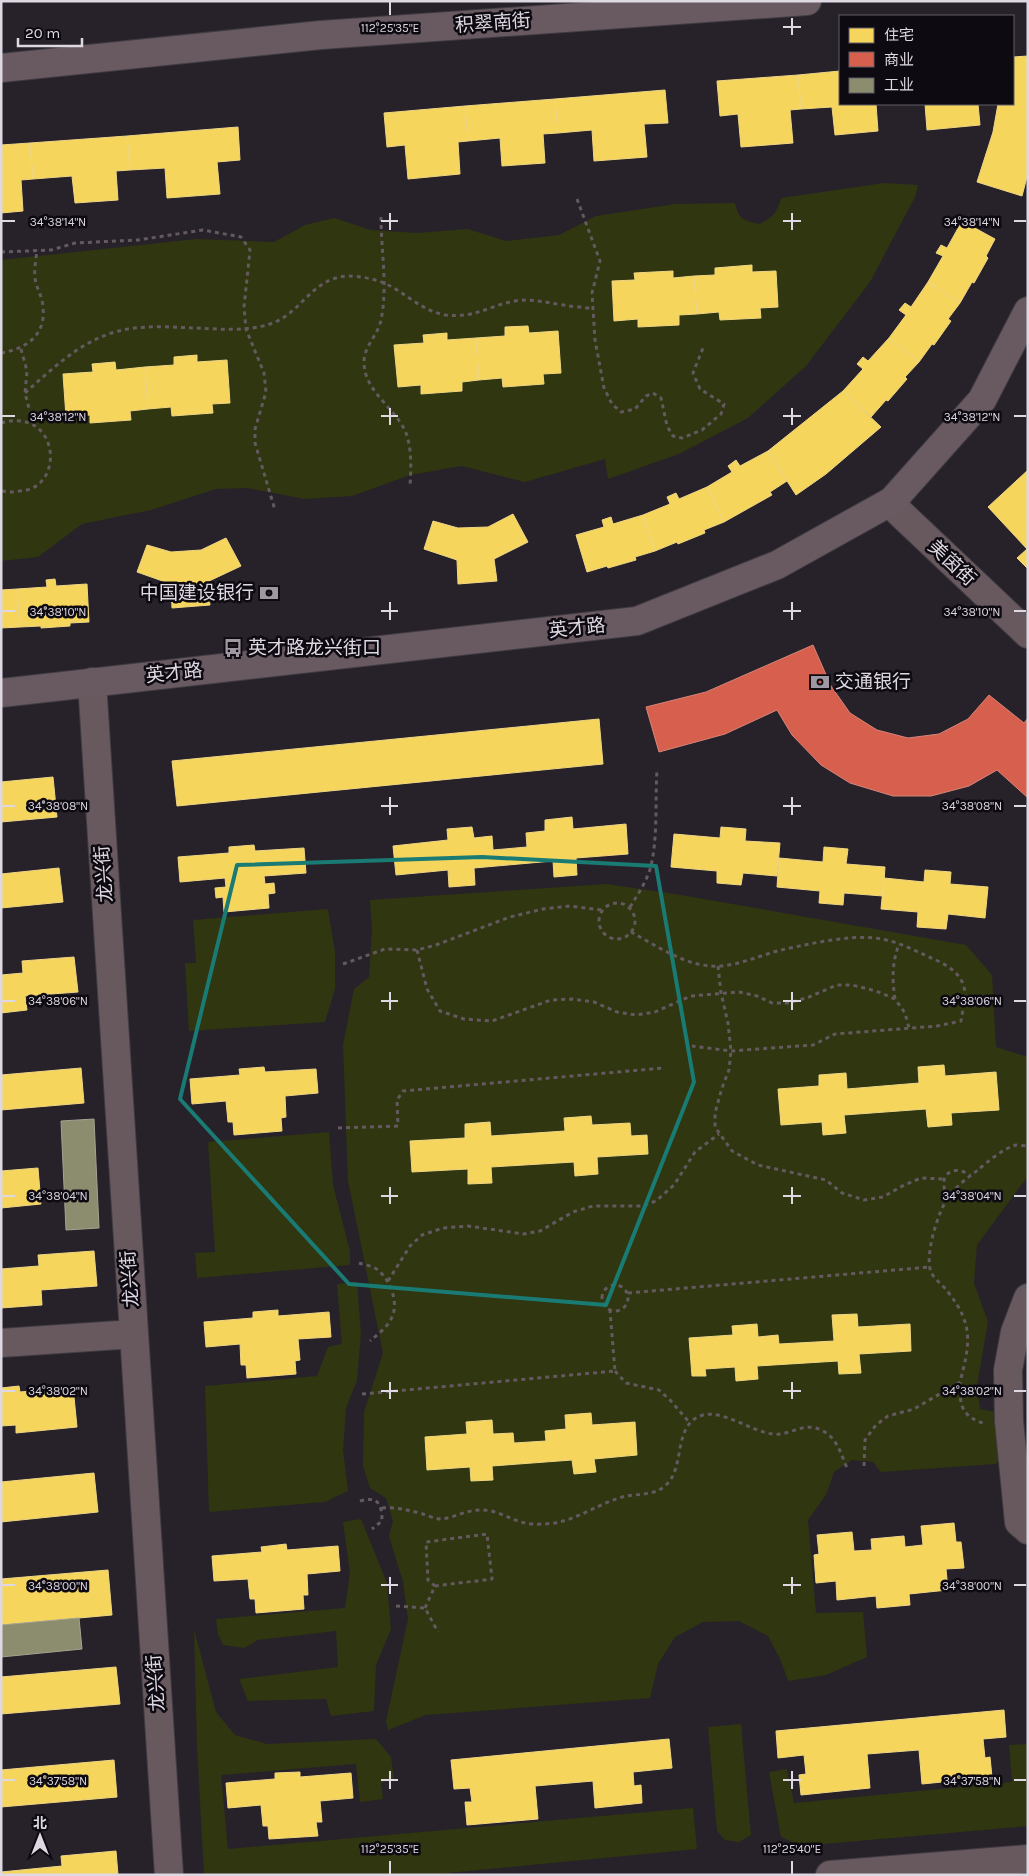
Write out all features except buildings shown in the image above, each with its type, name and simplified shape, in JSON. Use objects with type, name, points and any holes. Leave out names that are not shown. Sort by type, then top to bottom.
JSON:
[{"type":"main road","name":"积翠南街","points":[[1,68],[321,35],[807,1]]},
{"type":"main road","name":"英才路","points":[[1,707],[92,689],[637,621],[777,565],[892,502],[982,400],[1028,311]]},
{"type":"main road","name":"英才路","points":[[1,693],[92,689],[643,633],[781,577],[899,512],[992,408],[1028,342]]},
{"type":"street","name":"美茵街","points":[[899,512],[1028,634]]},
{"type":"street","name":"龙兴街","points":[[92,689],[169,1875]]},
{"type":"street","points":[[1028,1298],[1015,1332],[1008,1370],[1009,1421],[1019,1522],[1028,1530]]},
{"type":"street","points":[[1,1343],[134,1334]]},
{"type":"street","points":[[830,1875],[1028,1859]]},
{"type":"path","points":[[577,199],[600,261],[592,294],[595,340],[604,388],[612,404],[621,412],[635,409],[646,396],[653,393],[662,398],[667,426],[673,436],[682,438],[702,430],[721,414],[724,404],[700,389],[693,373],[703,348]]},
{"type":"path","points":[[380,217],[385,298],[381,322],[367,349],[364,362],[369,379],[379,398],[400,422],[407,434],[411,459],[410,486]]},
{"type":"path","points":[[1,252],[51,250],[75,243],[138,240],[204,230],[240,237],[250,250],[244,307],[246,329],[264,373],[266,392],[255,429],[255,442],[275,510]]},
{"type":"path","points":[[1,353],[20,348],[34,339],[42,325],[43,308],[35,278],[37,250]]},
{"type":"path","points":[[25,393],[63,358],[96,339],[122,330],[148,327],[246,329],[274,323],[294,310],[316,288],[329,280],[349,276],[385,283],[426,308],[443,314],[463,316],[516,301],[534,299],[594,308]]},
{"type":"path","points":[[20,348],[28,371],[25,393],[33,424]]},
{"type":"path","points":[[1,423],[14,419],[33,424],[47,437],[52,456],[46,477],[28,491],[6,492],[1,490]]},
{"type":"path","points":[[630,907],[640,892],[650,868],[654,844],[656,770]]},
{"type":"path","points":[[343,964],[385,949],[417,950],[436,945],[510,917],[544,909],[570,906],[602,910],[615,902],[630,907],[636,919],[631,932],[619,939],[606,935],[599,924],[602,910]]},
{"type":"path","points":[[631,932],[674,956],[698,964],[718,966],[781,950],[850,938],[875,938],[900,944],[943,963],[960,976],[966,994],[961,1021],[937,1026],[834,1034],[813,1045],[731,1051],[692,1046]]},
{"type":"path","points":[[895,1000],[892,977],[894,957],[900,944]]},
{"type":"path","points":[[417,950],[427,989],[440,1011],[464,1019],[492,1021],[551,1000],[572,999],[594,1002],[617,1012],[636,1014],[655,1012],[691,996],[721,993],[739,992],[757,996],[772,1003],[789,1003],[837,985],[852,985],[876,991],[895,1000],[905,1013],[909,1028]]},
{"type":"path","points":[[718,966],[731,1051],[729,1070],[714,1113],[715,1127],[732,1151],[758,1165],[826,1180],[842,1193],[864,1200],[883,1197],[904,1185],[922,1178],[944,1179]]},
{"type":"path","points":[[338,1128],[398,1126],[397,1100],[403,1091],[663,1068]]},
{"type":"path","points":[[388,1281],[410,1246],[422,1236],[444,1228],[468,1226],[524,1234],[540,1231],[573,1212],[593,1206],[642,1206],[656,1201],[674,1185],[695,1152],[719,1134]]},
{"type":"path","points":[[1009,1421],[993,1425],[972,1420],[963,1410],[959,1398],[960,1382],[967,1358],[968,1337],[964,1316],[949,1293],[931,1272],[931,1240],[948,1197],[970,1175],[994,1157],[1016,1145],[1028,1146]]},
{"type":"path","points":[[948,1197],[943,1188],[944,1179],[951,1171],[962,1170],[970,1175]]},
{"type":"path","points":[[359,1263],[377,1269],[388,1281],[394,1298],[393,1316],[381,1332],[370,1341]]},
{"type":"path","points":[[628,1293],[930,1267]]},
{"type":"path","points":[[610,1311],[621,1311],[628,1304],[628,1293],[621,1285],[610,1286],[602,1293],[603,1304],[610,1311],[615,1371],[626,1383],[659,1390],[690,1424]]},
{"type":"path","points":[[362,1394],[615,1371]]},
{"type":"path","points":[[864,1466],[865,1440],[876,1424],[888,1416],[914,1409],[960,1382]]},
{"type":"path","points":[[382,1508],[392,1507],[440,1519],[458,1513],[483,1509],[506,1515],[525,1524],[554,1523],[578,1516],[603,1503],[626,1496],[648,1493],[665,1487],[675,1475],[682,1435],[690,1424],[703,1415],[720,1415],[774,1435],[807,1427],[823,1430],[835,1440],[847,1468]]},
{"type":"path","points":[[360,1501],[368,1498],[376,1501],[382,1508],[382,1521],[372,1529]]},
{"type":"path","points":[[487,1534],[492,1579],[435,1586],[428,1580],[426,1542],[487,1534]]},
{"type":"path","points":[[425,1608],[435,1586]]},
{"type":"path","points":[[396,1606],[425,1608]]},
{"type":"path","points":[[425,1608],[438,1632]]},
{"type":"highlighted area","points":[[482,857],[656,866],[694,1082],[606,1305],[349,1284],[180,1099],[237,865]]},
{"type":"green space","points":[[884,183],[918,185],[915,197],[870,282],[806,366],[748,418],[679,454],[608,479],[605,459],[525,482],[462,466],[410,475],[352,496],[304,499],[247,488],[216,489],[151,510],[82,524],[38,557],[1,561],[1,260],[196,239],[274,242],[305,225],[334,218],[371,230],[417,233],[468,229],[506,241],[559,235],[596,216],[675,204],[735,203],[738,213],[742,218],[759,224],[773,214],[778,208],[781,198]]},
{"type":"green space","points":[[606,884],[675,894],[966,945],[992,975],[996,1047],[1028,1057],[1028,1176],[977,1245],[974,1283],[988,1322],[977,1385],[980,1409],[997,1412],[1002,1455],[996,1464],[881,1472],[873,1462],[852,1460],[834,1472],[826,1495],[808,1520],[816,1613],[863,1612],[867,1657],[826,1675],[788,1681],[781,1661],[768,1636],[739,1621],[703,1622],[675,1637],[658,1664],[650,1698],[426,1715],[388,1730],[386,1721],[408,1619],[403,1582],[389,1536],[393,1521],[386,1498],[370,1488],[363,1466],[364,1412],[383,1353],[348,1181],[343,1045],[354,989],[369,977],[372,929],[370,900]]},
{"type":"green space","points":[[328,909],[335,952],[335,989],[325,1022],[189,1031],[185,963],[196,963],[193,920]]},
{"type":"green space","points":[[329,1132],[333,1185],[350,1251],[350,1265],[197,1278],[195,1253],[215,1252],[208,1142]]},
{"type":"green space","points":[[357,1282],[361,1334],[357,1380],[346,1408],[343,1450],[348,1491],[325,1502],[209,1512],[205,1386],[317,1376],[328,1347],[342,1344],[337,1284]]},
{"type":"green space","points":[[361,1519],[387,1583],[391,1629],[376,1665],[374,1711],[331,1716],[326,1699],[248,1701],[239,1679],[338,1667],[336,1631],[258,1640],[244,1648],[223,1645],[218,1634],[216,1619],[345,1608],[350,1573],[343,1522]]},
{"type":"green space","points":[[194,1629],[216,1712],[235,1735],[267,1744],[376,1739],[391,1757],[394,1779],[381,1783],[383,1799],[360,1802],[356,1764],[221,1775],[228,1849],[693,1808],[697,1849],[427,1875],[204,1875],[197,1746]]},
{"type":"green space","points":[[741,1724],[751,1835],[739,1842],[725,1840],[717,1831],[708,1727]]},
{"type":"green space","points":[[1028,1744],[1028,1826],[801,1846],[781,1837],[769,1772],[787,1769],[794,1803],[1012,1782],[1009,1745]]},
{"type":"place","name":"中国建设银行","points":[[269,593]]},
{"type":"place","name":"英才路龙兴街口","points":[[233,648]]},
{"type":"place","name":"交通银行","points":[[820,682]]}]
